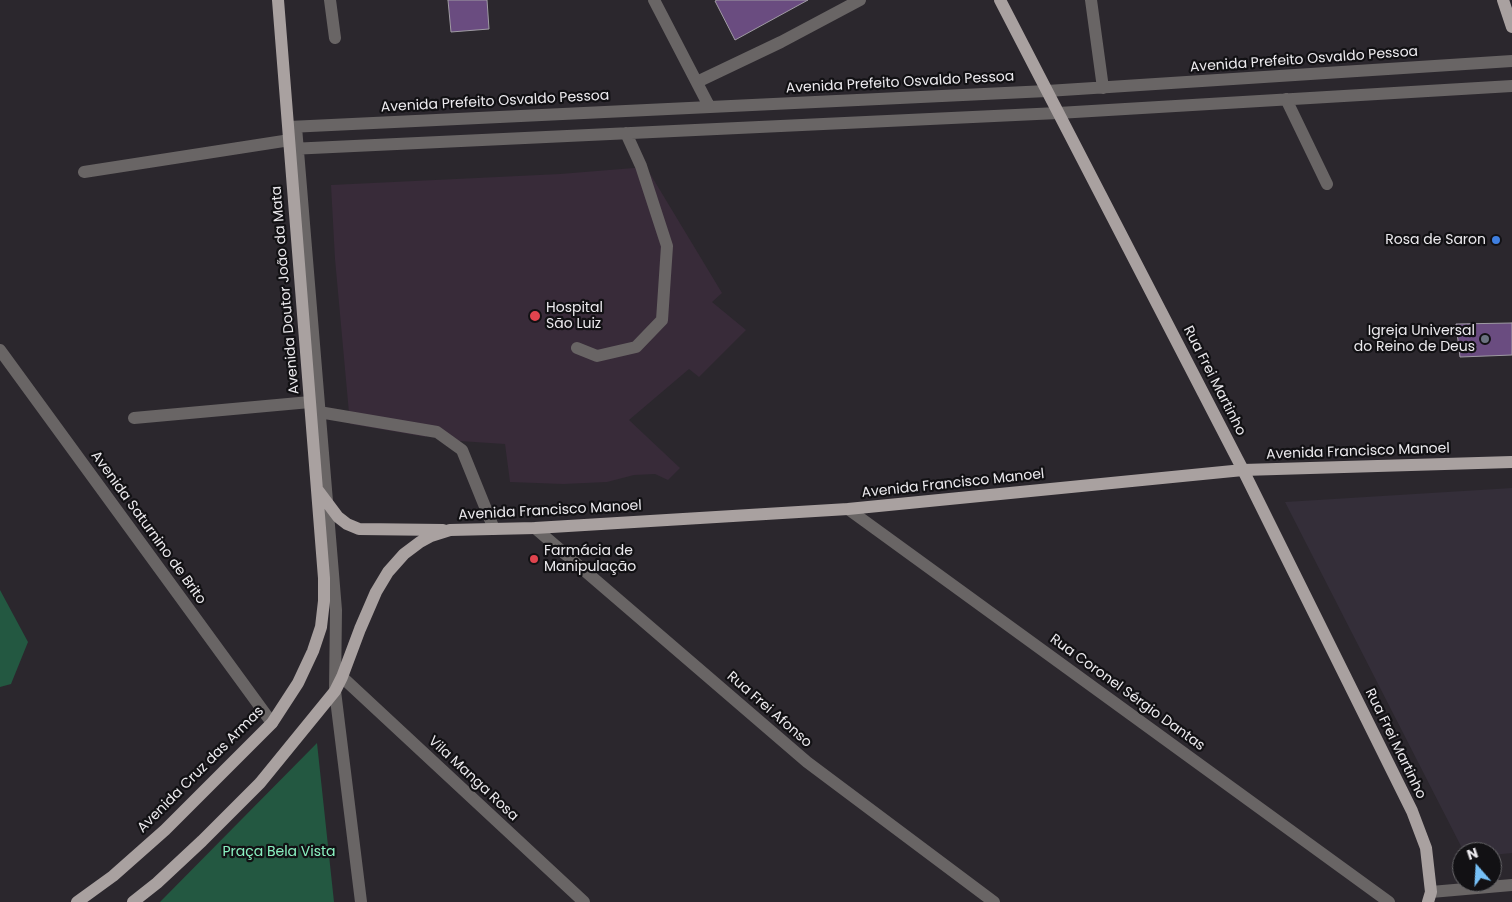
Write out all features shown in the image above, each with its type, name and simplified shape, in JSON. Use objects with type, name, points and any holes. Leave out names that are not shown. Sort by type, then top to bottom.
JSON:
[{"type":"main road","name":"Avenida Doutor João da Mata","points":[[278,0],[293,138],[314,408],[324,578]]},
{"type":"main road","name":"Rua Frei Martinho","points":[[1000,0],[1243,470],[1412,811],[1426,848],[1430,897]]},
{"type":"main road","points":[[1503,0],[1512,27]]},
{"type":"main road","name":"Avenida Francisco Manoel","points":[[342,677],[376,592],[388,572],[404,554],[426,539],[450,530],[534,528],[848,509],[1243,470],[1512,462]]},
{"type":"main road","points":[[318,489],[338,517],[346,524],[359,529],[416,528],[450,530]]},
{"type":"main road","name":"Avenida Cruz das Armas","points":[[77,902],[113,876],[165,830],[272,723],[298,683],[314,651],[321,627],[324,578]]},
{"type":"main road","points":[[133,902],[202,842],[260,784],[335,691],[342,677]]},
{"type":"street","points":[[330,0],[335,38]]},
{"type":"street","points":[[654,0],[709,106]]},
{"type":"street","points":[[697,82],[781,42],[860,0]]},
{"type":"street","points":[[1091,0],[1103,88]]},
{"type":"street","name":"Avenida Prefeito Osvaldo Pessoa","points":[[293,138],[709,106],[1103,88],[1512,61]]},
{"type":"street","points":[[84,172],[293,138],[626,133],[1058,113],[1512,86]]},
{"type":"street","points":[[1286,99],[1327,184]]},
{"type":"street","points":[[577,348],[597,356],[636,347],[662,320],[667,246],[641,166],[626,133]]},
{"type":"street","name":"Avenida Saturnino de Brito","points":[[0,350],[272,723]]},
{"type":"street","points":[[134,418],[314,408],[437,432],[462,450],[494,529]]},
{"type":"street","points":[[314,408],[328,502],[336,610],[335,691],[361,902]]},
{"type":"street","name":"Rua Coronel Sérgio Dantas","points":[[848,509],[1389,902]]},
{"type":"street","name":"Rua Frei Afonso","points":[[534,528],[807,762],[994,902]]},
{"type":"street","name":"Vila Manga Rosa","points":[[342,677],[584,902]]},
{"type":"street","points":[[1430,897],[1512,885]]},
{"type":"shaded area","name":"Hospital São Luiz","points":[[646,167],[722,293],[712,302],[746,330],[699,377],[689,369],[629,420],[680,468],[668,480],[655,474],[634,475],[607,482],[563,484],[510,482],[505,444],[444,440],[428,430],[426,437],[350,424],[335,259],[331,185],[560,174]]},
{"type":"shaded area","points":[[1512,488],[1512,853],[1502,854],[1502,842],[1459,842],[1285,502]]},
{"type":"green space","points":[[0,590],[28,642],[11,684],[0,687]]},
{"type":"green space","name":"Praça Bela Vista","points":[[317,743],[334,902],[160,902]]},
{"type":"building","points":[[448,0],[487,0],[489,29],[451,32]]},
{"type":"building","points":[[808,0],[735,40],[715,1]]},
{"type":"building","name":"Igreja Universal do Reino de Deus","points":[[1512,323],[1512,355],[1460,357],[1456,324]]},
{"type":"place","name":"Rosa de Saron","points":[[1496,240]]},
{"type":"place","name":"Hospital São Luiz","points":[[535,316]]},
{"type":"place","name":"Igreja Universal do Reino de Deus","points":[[1485,339]]},
{"type":"place","name":"Farmácia de Manipulação","points":[[534,559]]}]
